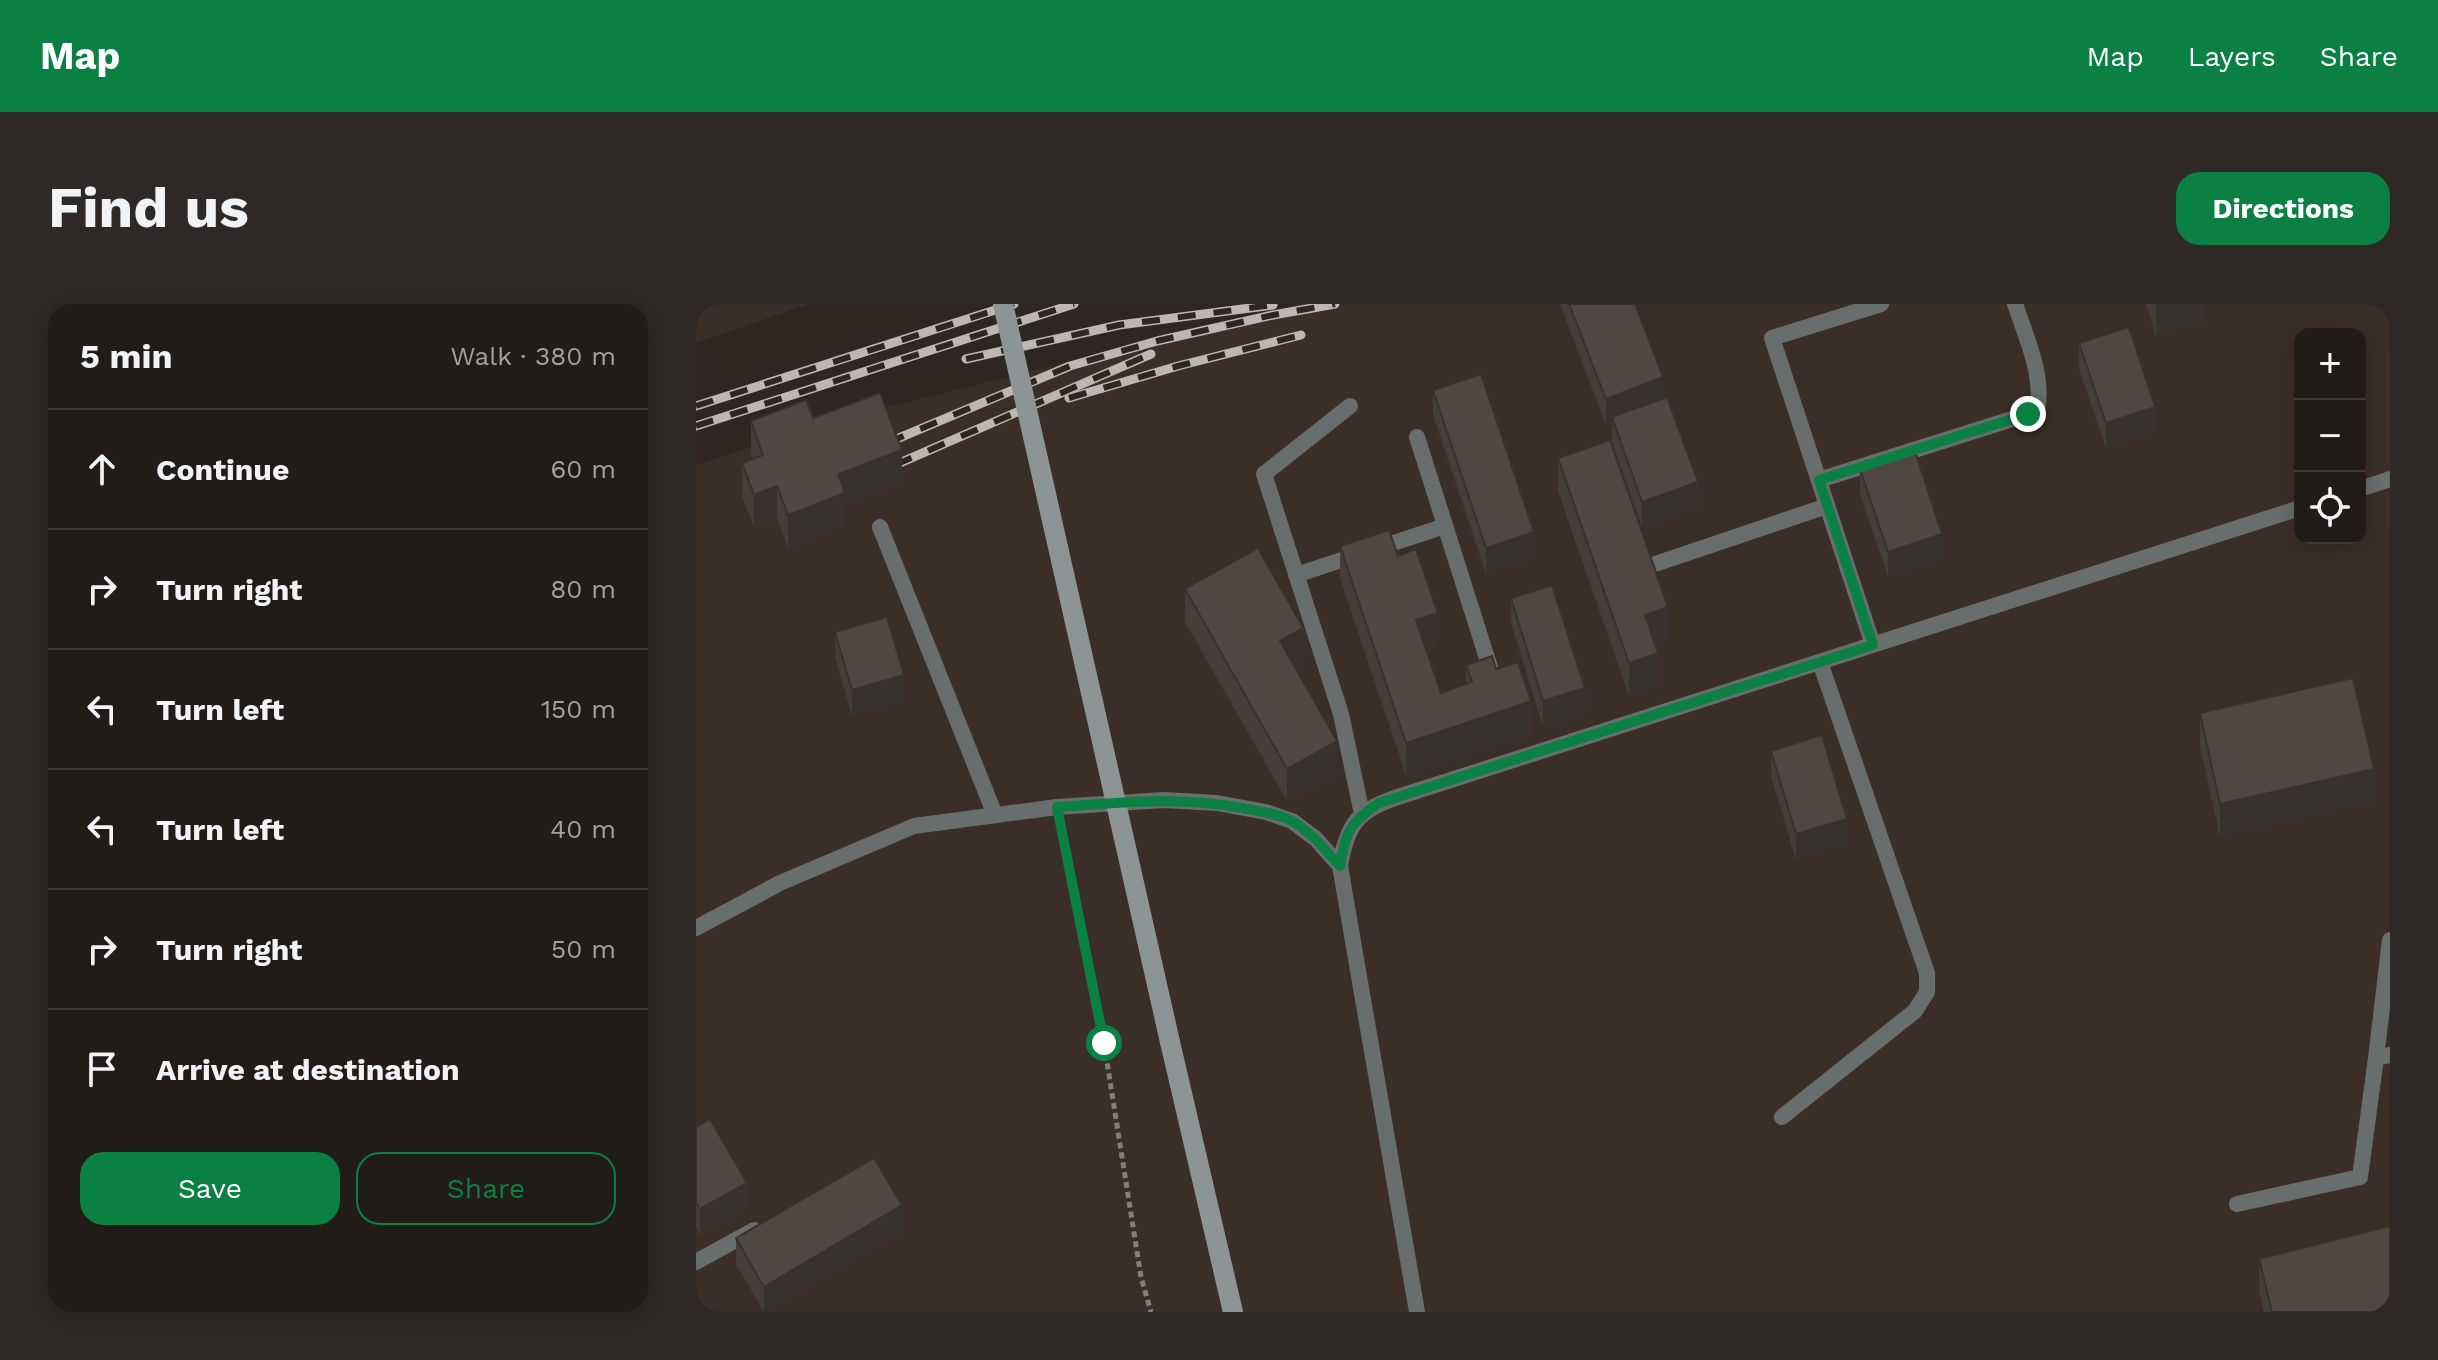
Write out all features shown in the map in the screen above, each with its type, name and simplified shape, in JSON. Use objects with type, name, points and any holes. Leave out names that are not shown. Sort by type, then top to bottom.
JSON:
[{"type":"main road","points":[[1003,304],[1233,1312]]},
{"type":"lane","points":[[1873,645],[1772,338],[1881,304]]},
{"type":"lane","points":[[1819,480],[2028,414],[2038,405],[2040,389],[2015,304]]},
{"type":"lane","points":[[1350,406],[1264,474],[1341,714],[1362,814]]},
{"type":"lane","points":[[1417,437],[1493,677]]},
{"type":"lane","points":[[2366,487],[2390,479]]},
{"type":"lane","points":[[1655,564],[1827,506]]},
{"type":"lane","points":[[1417,1312],[1340,866],[1344,841],[1362,814],[1379,803],[2294,510]]},
{"type":"lane","points":[[1296,575],[1445,526]]},
{"type":"lane","points":[[880,527],[995,815]]},
{"type":"lane","points":[[1782,1117],[1915,1011],[1927,992],[1927,973],[1820,662]]},
{"type":"lane","points":[[696,928],[780,883],[914,826],[1057,807],[1164,800],[1217,803],[1266,812],[1292,821],[1316,839],[1340,866]]},
{"type":"lane","points":[[2237,1204],[2360,1177],[2383,1056],[2390,940]]},
{"type":"lane","points":[[696,1262],[766,1224]]},
{"type":"path","points":[[1057,807],[1104,1043],[1141,1277],[1151,1312]]},
{"type":"shaded area","points":[[696,304],[809,304],[696,343]]},
{"type":"shaded area","points":[[1299,304],[2390,304],[2390,1312],[696,1312],[696,465],[809,427]]},
{"type":"building","points":[[1569,304],[1635,304],[1663,377],[1606,399]]},
{"type":"building","points":[[2129,327],[2155,407],[2106,423],[2079,343]]},
{"type":"building","points":[[1481,374],[1534,532],[1486,548],[1433,390]]},
{"type":"building","points":[[880,393],[902,450],[838,474],[845,493],[788,515],[777,486],[754,495],[742,463],[763,455],[751,421],[806,400],[813,418]]},
{"type":"building","points":[[1667,397],[1698,482],[1642,502],[1612,417]]},
{"type":"building","points":[[1610,440],[1668,607],[1645,615],[1658,653],[1629,663],[1558,458]]},
{"type":"building","points":[[1915,451],[1942,534],[1888,552],[1860,469]]},
{"type":"building","points":[[1389,530],[1398,556],[1416,549],[1438,613],[1416,620],[1441,693],[1472,682],[1466,665],[1492,656],[1496,669],[1518,662],[1531,701],[1406,743],[1340,546]]},
{"type":"building","points":[[1258,548],[1303,628],[1280,641],[1337,741],[1287,769],[1185,589]]},
{"type":"building","points":[[1552,585],[1585,688],[1543,701],[1511,598]]},
{"type":"building","points":[[887,617],[904,675],[852,690],[835,632]]},
{"type":"building","points":[[2353,678],[2374,769],[2220,804],[2200,713]]},
{"type":"building","points":[[1822,735],[1847,819],[1796,834],[1771,751]]},
{"type":"building","points":[[710,1119],[747,1183],[700,1209],[696,1203],[696,1127]]},
{"type":"building","points":[[874,1158],[902,1205],[764,1287],[736,1238]]},
{"type":"building","points":[[2390,1226],[2390,1312],[2272,1312],[2259,1259]]},
{"type":"railway","points":[[696,406],[1014,304]]},
{"type":"railway","points":[[696,426],[1074,304]]},
{"type":"railway","points":[[887,443],[1070,366],[1157,341],[1335,304]]},
{"type":"railway","points":[[966,359],[1119,325],[1273,305]]},
{"type":"railway","points":[[1069,398],[1301,335]]},
{"type":"railway","points":[[895,465],[1151,354]]},
{"type":"route","points":[[1104,1043],[1057,807],[1164,800],[1217,803],[1266,812],[1292,821],[1316,839],[1340,866],[1344,841],[1352,825],[1379,803],[1873,645],[1819,480],[2028,414]]}]
